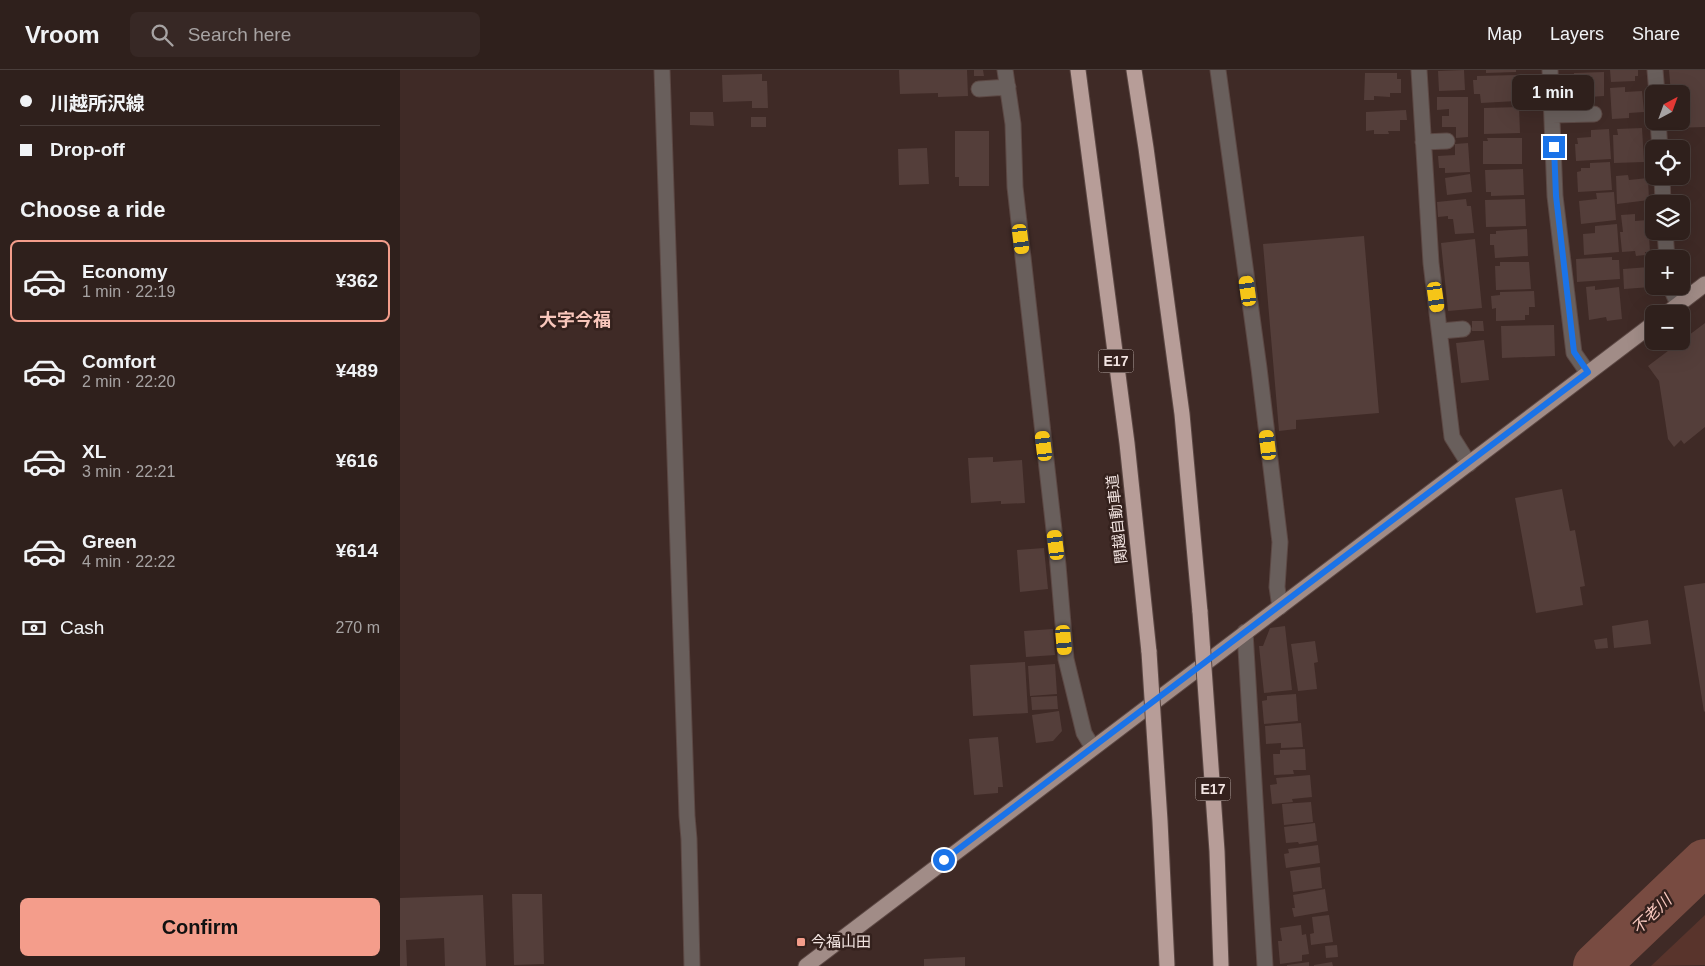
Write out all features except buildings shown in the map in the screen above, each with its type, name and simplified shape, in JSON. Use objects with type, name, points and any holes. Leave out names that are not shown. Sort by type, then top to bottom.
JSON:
[{"type":"highway","name":"関越自動車道","points":[[1078,70],[1127,443],[1150,652],[1167,966]]},
{"type":"highway","name":"E17","points":[[1134,70],[1182,414],[1200,612],[1217,851],[1221,966]]},
{"type":"main road","points":[[1678,304],[1705,284]]},
{"type":"main road","points":[[806,966],[1645,330]]},
{"type":"street","points":[[662,70],[692,966]]},
{"type":"street","points":[[1005,70],[1013,124],[1015,187],[1058,565],[1066,659],[1084,733],[1093,748]]},
{"type":"street","points":[[1218,70],[1259,368],[1280,542],[1277,587],[1280,607]]},
{"type":"street","points":[[1419,70],[1431,263],[1441,331],[1452,437],[1469,464]]},
{"type":"street","points":[[1550,70],[1556,196],[1574,352],[1588,372]]},
{"type":"street","points":[[1655,70],[1656,85]]},
{"type":"street","points":[[979,89],[1008,87]]},
{"type":"street","points":[[1552,115],[1594,114]]},
{"type":"street","points":[[1424,142],[1447,141]]},
{"type":"street","points":[[1674,295],[1678,304]]},
{"type":"street","points":[[1441,331],[1464,329]]},
{"type":"street","points":[[1245,632],[1265,966]]},
{"type":"shaded area","points":[[1705,915],[1705,965],[1651,966]]},
{"type":"waterway","name":"不老川","points":[[1596,966],[1705,862]]},
{"type":"place","name":"今福山田","points":[[801,942]]},
{"type":"district","name":"大字今福","points":[[575,320]]},
{"type":"route","points":[[944,860],[1588,372],[1574,352],[1556,196],[1554,147]]}]
